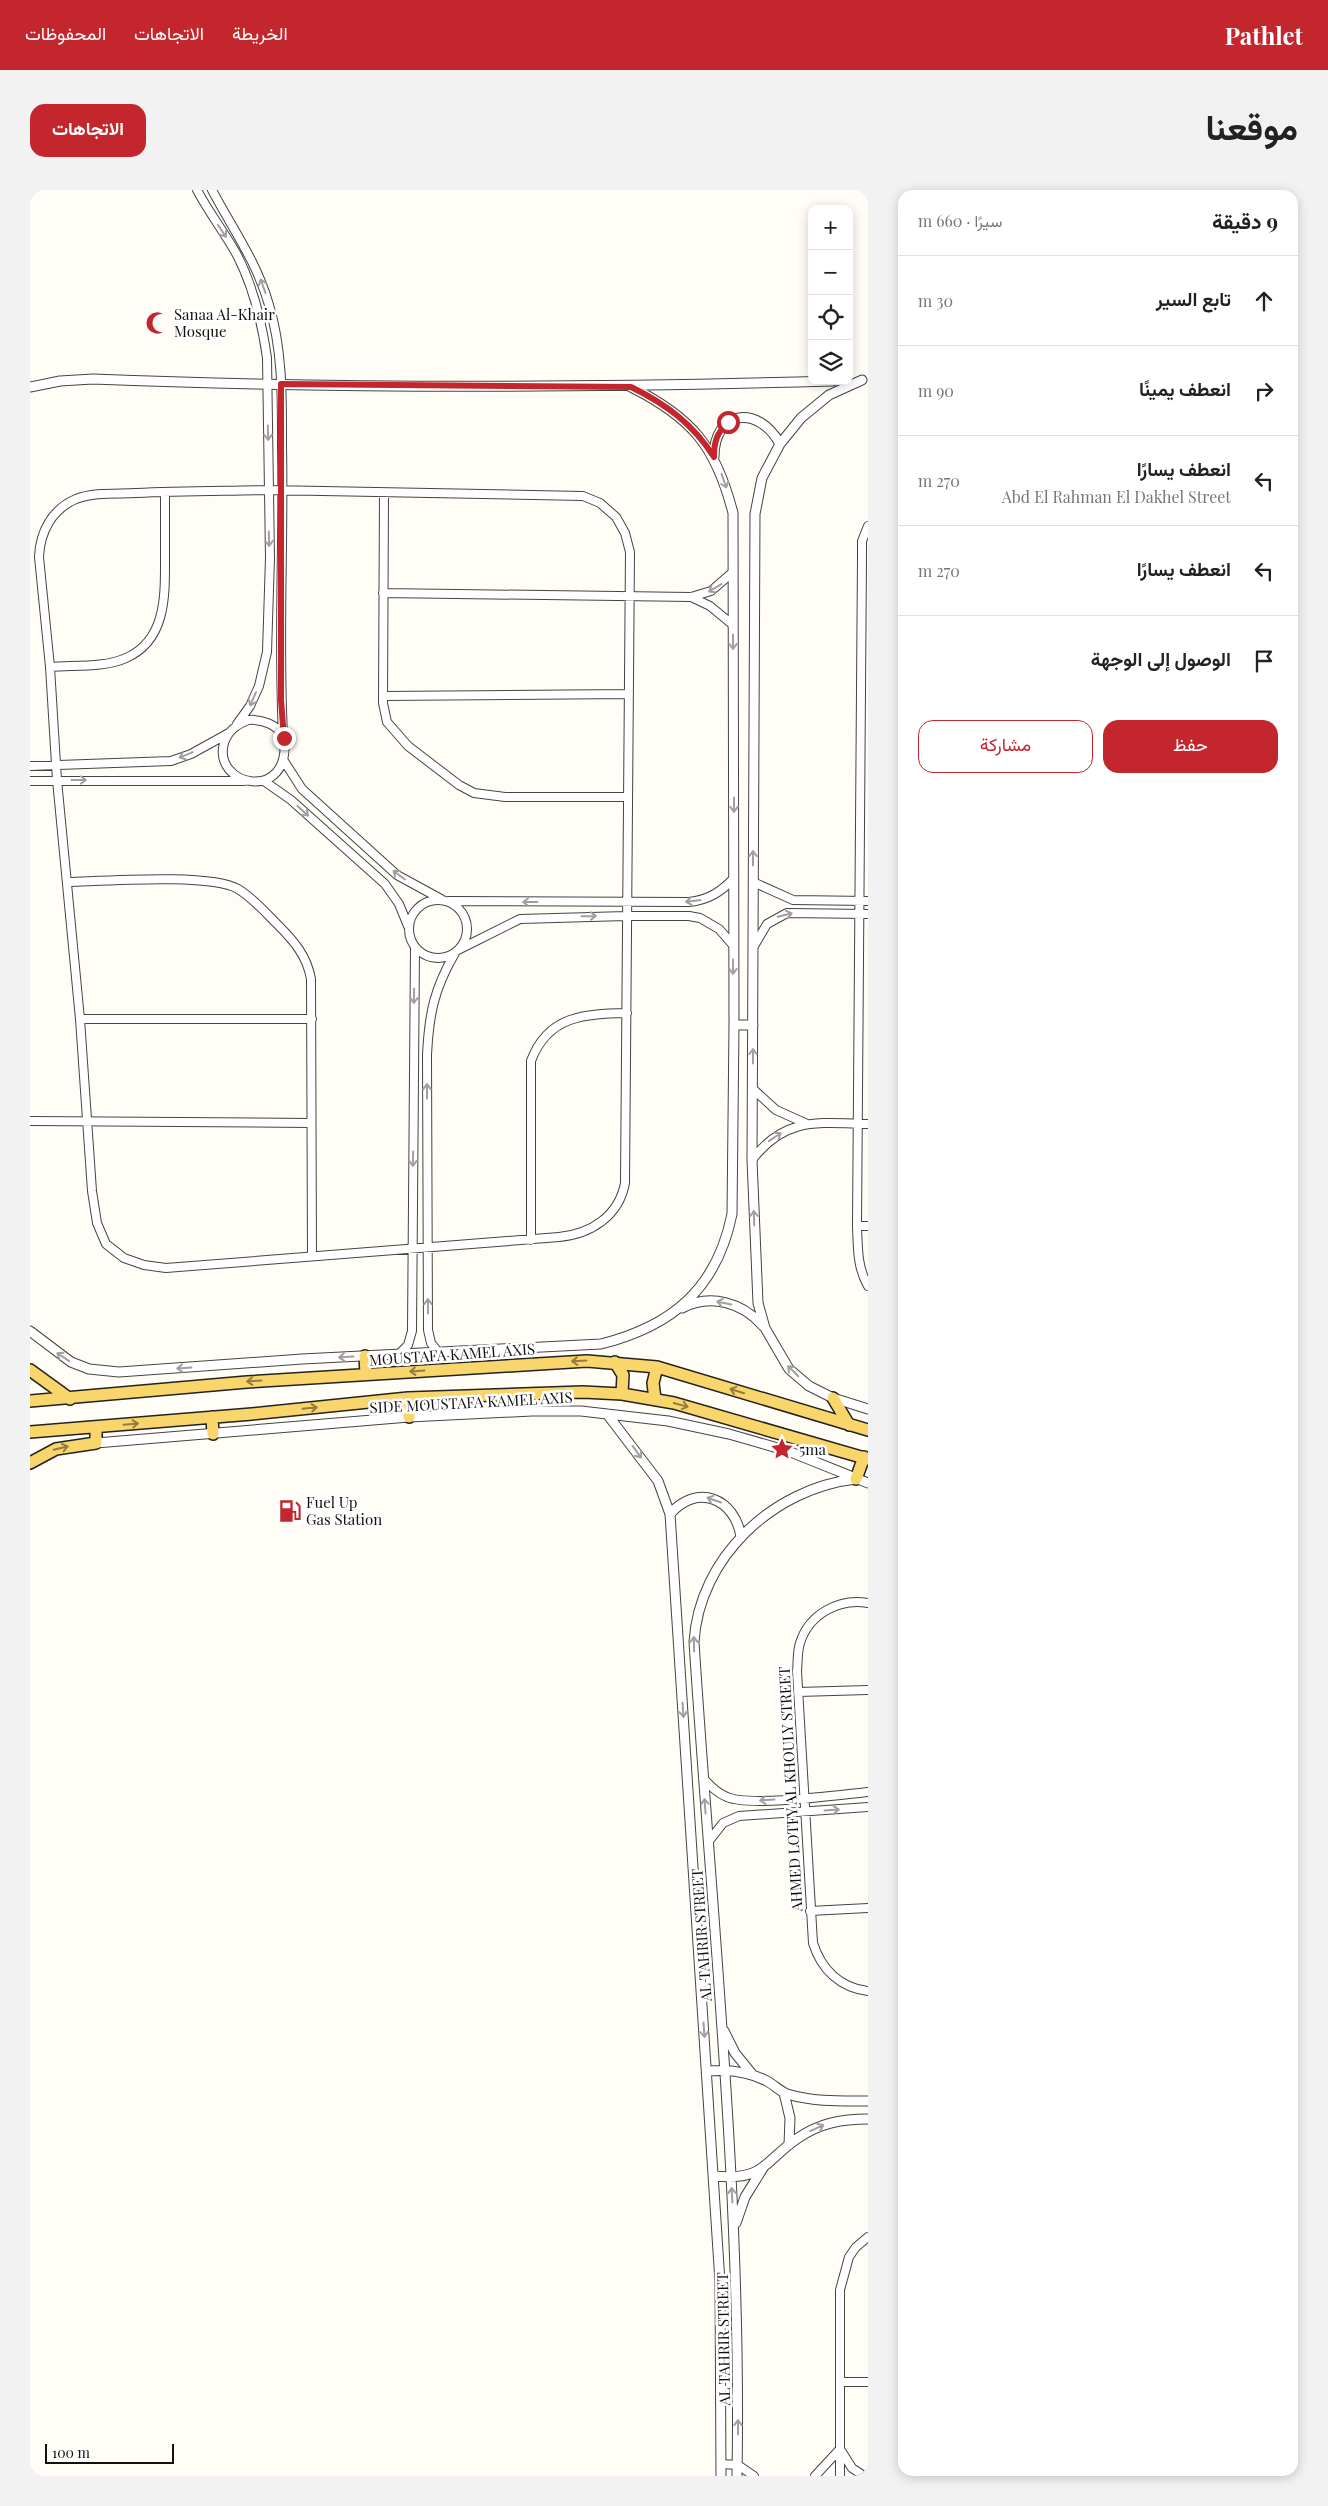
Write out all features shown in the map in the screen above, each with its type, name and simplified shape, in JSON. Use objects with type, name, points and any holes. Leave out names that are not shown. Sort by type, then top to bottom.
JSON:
[{"type":"main road","points":[[365,1356],[366,1374]]},
{"type":"main road","name":"MOUSTAFA KAMEL AXIS","points":[[30,1401],[248,1382],[587,1361],[657,1367],[868,1430]]},
{"type":"main road","points":[[615,1362],[623,1375],[622,1394]]},
{"type":"main road","points":[[655,1399],[653,1383],[657,1367]]},
{"type":"main road","points":[[30,1370],[70,1399]]},
{"type":"main road","points":[[30,1432],[408,1398],[582,1392],[622,1394],[655,1399],[759,1426],[866,1458],[856,1479]]},
{"type":"main road","points":[[408,1398],[409,1417]]},
{"type":"main road","points":[[833,1398],[849,1425]]},
{"type":"main road","points":[[212,1417],[214,1434]]},
{"type":"main road","points":[[30,1463],[56,1449],[96,1443],[96,1427]]},
{"type":"street","points":[[30,766],[171,760],[191,754],[229,733],[250,706],[256,692],[267,652],[269,490],[264,332],[248,280],[237,256],[197,190]]},
{"type":"street","points":[[212,190],[249,253],[260,278],[276,331],[281,384],[283,491],[281,700],[285,753],[280,769],[264,781]]},
{"type":"street","points":[[30,387],[60,380],[93,379],[267,384],[631,387],[808,382]]},
{"type":"street","points":[[764,1328],[756,1287],[752,1160],[755,514],[762,478],[780,444],[808,412],[829,396],[865,380]]},
{"type":"street","points":[[30,1331],[71,1362],[102,1371],[587,1345],[624,1338],[646,1330],[676,1311],[701,1288],[712,1271],[721,1253],[729,1227],[732,1204],[734,1025],[733,513],[724,480],[714,457],[688,423],[662,402],[631,387]]},
{"type":"street","points":[[714,457],[714,444],[719,432],[728,422],[740,418],[753,418],[765,424],[780,444]]},
{"type":"street","points":[[269,490],[384,493],[515,493],[589,497],[612,513],[623,528],[630,552],[626,797],[627,1013],[624,1182],[619,1201],[606,1219],[586,1231],[570,1236],[530,1240],[166,1268],[144,1265],[124,1258],[106,1244],[98,1222],[92,1191],[80,1019],[57,780],[50,667],[39,557],[41,539],[49,521],[64,506],[82,497],[165,492],[269,490]]},
{"type":"street","points":[[50,667],[101,664],[125,658],[144,645],[155,630],[164,596],[165,492]]},
{"type":"street","points":[[384,493],[383,696],[384,713],[396,733],[427,762],[474,793],[500,797],[626,797]]},
{"type":"street","points":[[868,526],[862,542],[864,914],[859,1019],[857,1226],[858,1259],[861,1273],[868,1286]]},
{"type":"street","points":[[383,593],[691,597],[719,586],[733,572]]},
{"type":"street","points":[[691,597],[714,608],[733,625]]},
{"type":"street","points":[[383,696],[627,694]]},
{"type":"street","points":[[237,724],[248,720],[264,721],[283,734]]},
{"type":"street","points":[[229,733],[224,746],[226,763],[230,771],[244,781]]},
{"type":"street","points":[[284,761],[302,789],[398,875],[462,911],[467,926],[467,934],[436,990],[428,1017],[428,1330],[431,1343],[438,1352]]},
{"type":"street","points":[[30,780],[264,781],[291,800],[386,884],[400,904],[411,941],[415,947],[429,957],[438,959],[520,919],[689,916],[700,918],[719,928],[733,945]]},
{"type":"street","points":[[408,926],[412,915],[419,906],[430,900],[699,901],[718,892],[734,878]]},
{"type":"street","points":[[68,882],[196,880],[238,889],[291,938],[302,954],[311,979],[312,1256]]},
{"type":"street","points":[[753,882],[793,900],[864,901]]},
{"type":"street","points":[[753,948],[767,924],[787,914],[864,914]]},
{"type":"street","points":[[399,1354],[408,1345],[412,1331],[415,947]]},
{"type":"street","points":[[530,1240],[531,1061],[534,1051],[545,1036],[568,1020],[598,1014],[627,1013]]},
{"type":"street","points":[[80,1019],[312,1019]]},
{"type":"street","points":[[859,1019],[868,1019]]},
{"type":"street","points":[[734,1025],[753,1025]]},
{"type":"street","points":[[752,1089],[776,1110],[805,1124]]},
{"type":"street","points":[[30,1121],[311,1123]]},
{"type":"street","points":[[752,1160],[762,1147],[775,1137],[805,1124],[868,1124]]},
{"type":"street","points":[[857,1226],[868,1226]]},
{"type":"street","points":[[676,1311],[699,1302],[724,1302],[747,1311],[764,1328],[789,1368],[809,1386],[833,1398],[868,1409]]},
{"type":"street","name":"SIDE MOUSTAFA KAMEL AXIS","points":[[96,1443],[409,1417],[532,1410],[607,1414],[668,1422],[729,1434],[788,1451],[868,1483]]},
{"type":"street","name":"AL TAHRIR STREET","points":[[607,1414],[658,1482],[670,1514],[714,2176],[722,2328],[721,2476]]},
{"type":"street","name":"AL TAHRIR STREET","points":[[737,2476],[737,2327],[734,2231],[694,1642],[697,1615],[710,1577],[719,1562],[741,1536],[800,1495],[834,1481],[856,1479]]},
{"type":"street","points":[[670,1514],[683,1502],[692,1499],[700,1497],[718,1501],[732,1512],[737,1519],[741,1536]]},
{"type":"street","name":"AHMED LOTFY AL KHOULY STREET","points":[[868,1603],[845,1602],[827,1610],[812,1622],[800,1643],[798,1692],[813,1943],[820,1962],[834,1977],[843,1983],[868,1991]]},
{"type":"street","points":[[798,1692],[868,1690]]},
{"type":"street","points":[[703,1778],[718,1793],[737,1800],[868,1792]]},
{"type":"street","points":[[708,1843],[717,1828],[731,1818],[868,1807]]},
{"type":"street","points":[[810,1911],[868,1908]]},
{"type":"street","points":[[721,2025],[735,2053],[752,2074]]},
{"type":"street","points":[[707,2071],[724,2069],[752,2074],[776,2086],[784,2093],[817,2100],[868,2101]]},
{"type":"street","points":[[784,2093],[790,2118],[788,2145]]},
{"type":"street","points":[[734,2231],[745,2197],[763,2168],[788,2145],[810,2131],[833,2121],[868,2119]]},
{"type":"street","points":[[714,2176],[731,2178],[753,2173],[763,2168]]},
{"type":"street","points":[[840,2476],[840,2290],[849,2257],[856,2247],[868,2237]]},
{"type":"street","points":[[840,2382],[868,2382]]},
{"type":"street","points":[[814,2476],[840,2449]]},
{"type":"street","points":[[840,2449],[852,2468],[864,2476]]},
{"type":"street","points":[[721,2464],[738,2465],[754,2476]]},
{"type":"place","name":"Sanaa Al-Khair Mosque","points":[[157,323]]},
{"type":"place","name":"5ma","points":[[782,1449]]},
{"type":"place","name":"Fuel Up Gas Station","points":[[290,1511]]},
{"type":"route","points":[[284,738],[281,700],[283,491],[281,384],[323,386],[631,387],[662,402],[688,423],[714,457],[714,444],[719,432],[728,422]]}]
